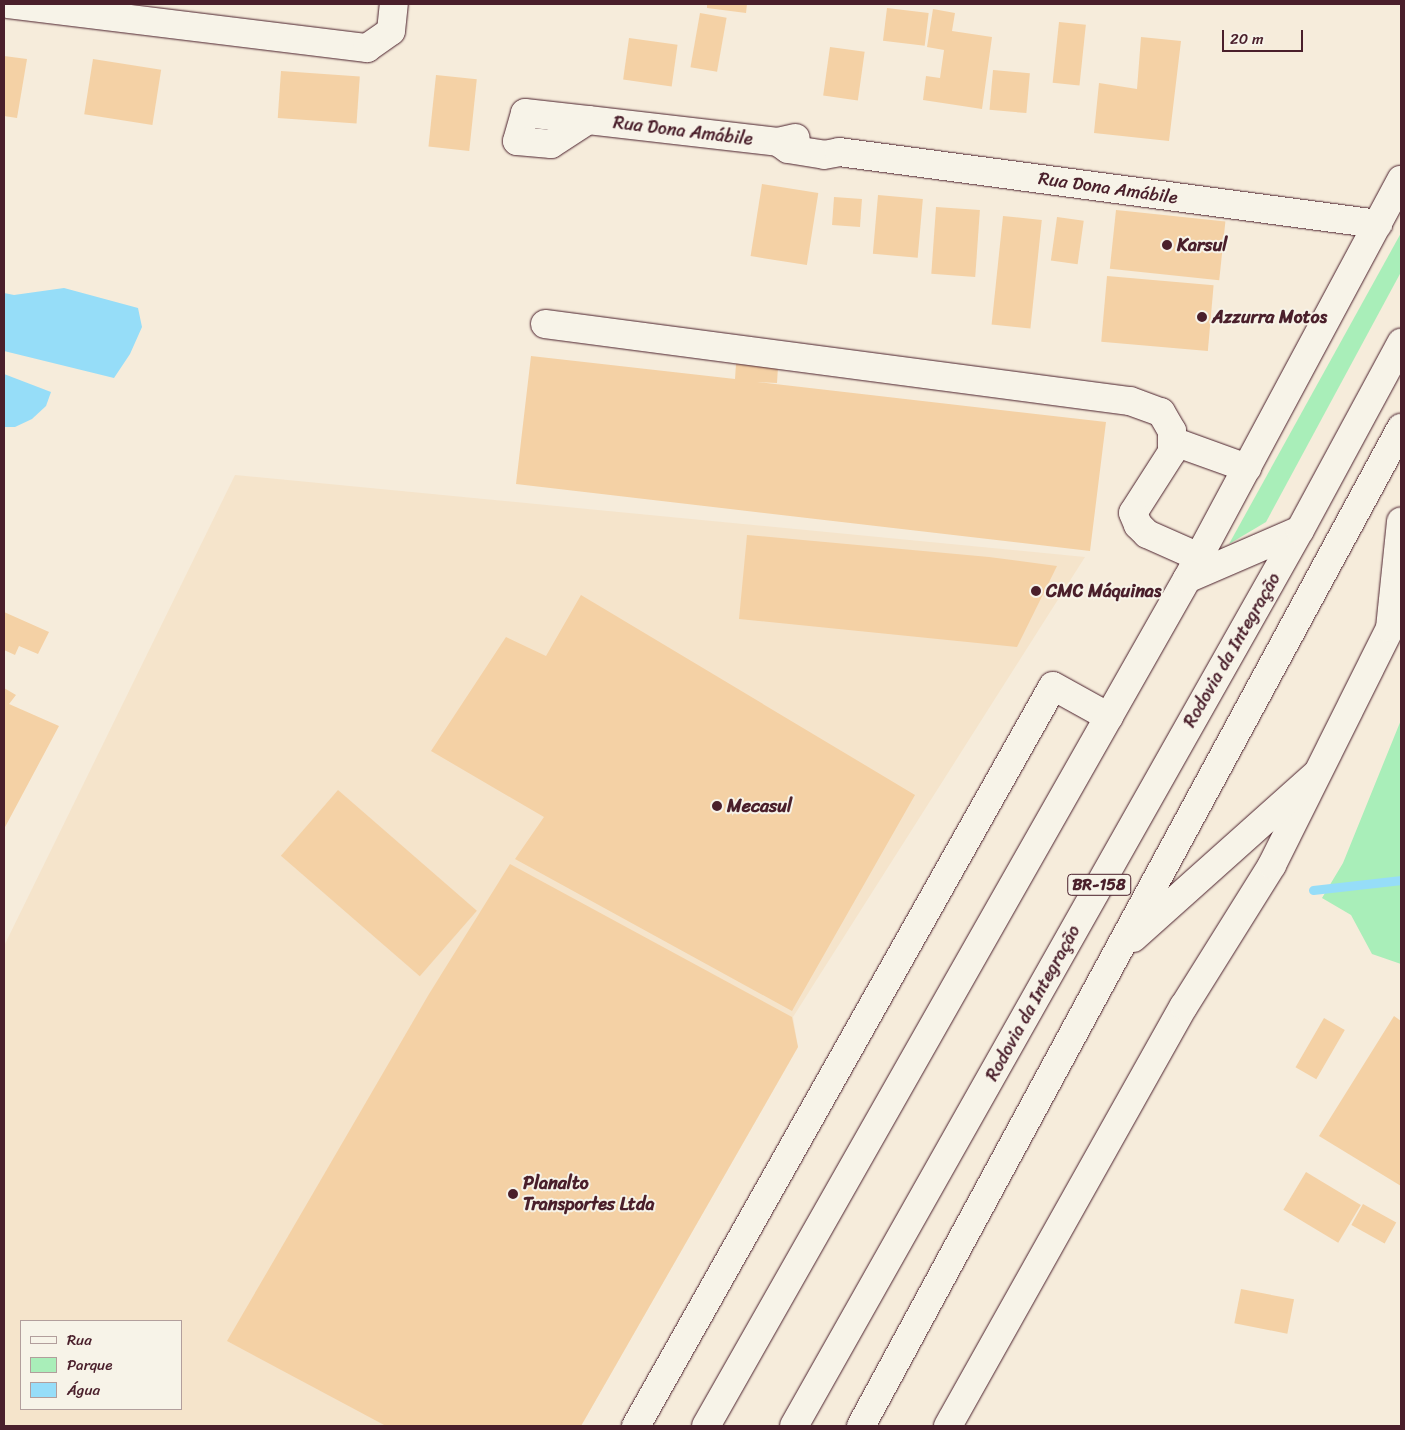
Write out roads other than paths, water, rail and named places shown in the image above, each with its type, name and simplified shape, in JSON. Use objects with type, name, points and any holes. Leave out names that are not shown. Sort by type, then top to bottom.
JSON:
[{"type":"main road","points":[[8,4],[367,48],[391,30],[394,4]]},
{"type":"main road","name":"Rua Dona Amábile","points":[[588,120],[778,142],[793,137],[831,143],[839,152],[1378,224]]},
{"type":"main road","points":[[706,1426],[1193,568],[1401,180]]},
{"type":"main road","points":[[545,324],[1130,400],[1161,412],[1172,431],[1172,452],[1133,512],[1138,525],[1147,534],[1193,568]]},
{"type":"main road","name":"Rodovia da Integração","points":[[794,1426],[1300,530],[1401,343]]},
{"type":"main road","name":"BR-158","points":[[861,1426],[1401,428]]},
{"type":"main road","points":[[1172,441],[1247,468]]},
{"type":"main road","name":"BR-158","points":[[948,1426],[1184,1006],[1272,865],[1315,775],[1395,620],[1401,522]]},
{"type":"main road","points":[[1193,568],[1300,530]]},
{"type":"main road","points":[[637,1426],[1053,686],[1109,717]]},
{"type":"main road","name":"BR-158","points":[[1119,950],[1315,775]]},
{"type":"water","points":[[64,288],[138,308],[142,327],[130,354],[114,378],[4,351],[4,293],[14,295]]},
{"type":"water","points":[[4,374],[51,392],[46,406],[32,419],[15,427],[4,427]]},
{"type":"waterway","points":[[1313,890],[1401,880]]},
{"type":"place","name":"Karsul","points":[[1167,245]]},
{"type":"place","name":"Azzurra Motos","points":[[1202,317]]},
{"type":"place","name":"CMC Máquinas","points":[[1036,591]]},
{"type":"place","name":"Mecasul","points":[[717,806]]},
{"type":"place","name":"Planalto Transportes Ltda","points":[[513,1194]]}]
